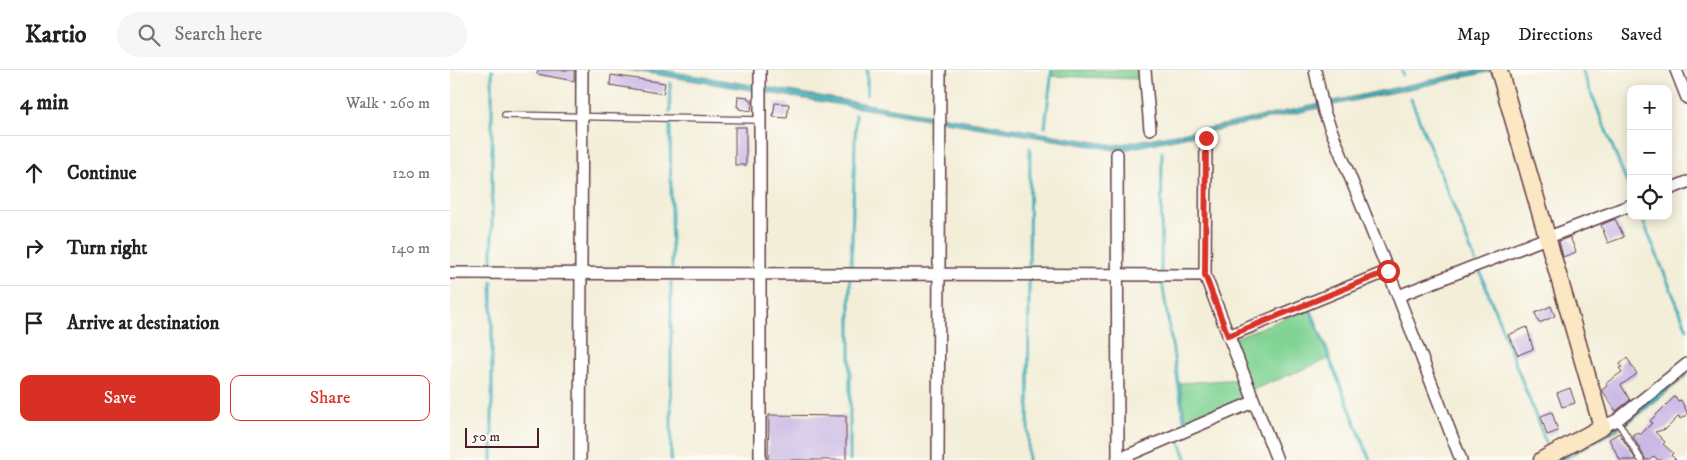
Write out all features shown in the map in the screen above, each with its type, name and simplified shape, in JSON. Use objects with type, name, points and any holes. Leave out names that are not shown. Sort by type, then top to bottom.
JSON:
[{"type":"street","points":[[580,460],[582,70]]},
{"type":"street","points":[[760,70],[760,460]]},
{"type":"street","points":[[938,460],[940,70]]},
{"type":"street","points":[[1145,70],[1150,129]]},
{"type":"street","points":[[1315,70],[1323,106],[1461,460]]},
{"type":"street","points":[[1676,70],[1687,98]]},
{"type":"street","points":[[1500,72],[1602,427]]},
{"type":"street","points":[[1206,138],[1205,275],[1277,460]]},
{"type":"street","points":[[1117,154],[1118,460],[1253,402]]},
{"type":"street","points":[[1672,188],[1687,182]]},
{"type":"street","points":[[1398,296],[1627,207]]},
{"type":"street","points":[[1228,336],[1388,271]]},
{"type":"street","points":[[450,273],[1205,275]]},
{"type":"street","points":[[1542,460],[1602,427],[1620,424],[1687,364]]},
{"type":"lane","points":[[506,116],[760,120]]},
{"type":"lane","points":[[1620,424],[1641,460]]},
{"type":"green space","points":[[1051,70],[1139,70],[1140,79],[1050,76]]},
{"type":"green space","points":[[1311,308],[1331,358],[1252,390],[1232,339]]},
{"type":"green space","points":[[1242,379],[1249,400],[1187,427],[1180,383]]},
{"type":"water","points":[[628,70],[662,70],[1115,145],[1213,127],[1477,70],[1498,70],[1128,149],[1115,150]]},
{"type":"water","points":[[1687,371],[1687,376],[1626,425],[1564,460],[1555,460]]},
{"type":"building","points":[[538,70],[574,70],[574,81],[537,74]]},
{"type":"building","points":[[611,75],[665,83],[663,94],[610,85]]},
{"type":"building","points":[[738,96],[748,97],[748,99],[752,100],[751,111],[737,107]]},
{"type":"building","points":[[775,103],[789,104],[787,118],[773,117]]},
{"type":"building","points":[[735,127],[746,127],[746,165],[735,165]]},
{"type":"building","points":[[1615,219],[1624,237],[1608,243],[1601,225]]},
{"type":"building","points":[[1570,237],[1576,252],[1563,257],[1559,241]]},
{"type":"building","points":[[1551,306],[1555,316],[1539,323],[1535,313]]},
{"type":"building","points":[[1527,327],[1533,349],[1518,355],[1508,335]]},
{"type":"building","points":[[1627,358],[1637,374],[1621,385],[1630,400],[1616,411],[1602,390],[1607,386],[1606,383],[1622,372],[1619,368],[1622,367],[1620,364]]},
{"type":"building","points":[[1570,388],[1575,403],[1562,407],[1557,393]]},
{"type":"building","points":[[1675,396],[1678,401],[1681,400],[1687,415],[1680,419],[1679,416],[1666,429],[1655,432],[1665,442],[1663,444],[1673,453],[1671,455],[1676,460],[1658,460],[1654,456],[1650,460],[1646,460],[1632,435],[1638,432],[1640,435],[1652,423],[1650,421]]},
{"type":"building","points":[[1552,412],[1558,431],[1547,435],[1541,416]]},
{"type":"building","points":[[769,415],[846,416],[846,460],[768,460]]},
{"type":"building","points":[[1619,433],[1636,460],[1620,460],[1609,439]]},
{"type":"waterway","points":[[492,70],[492,267]]},
{"type":"waterway","points":[[867,70],[867,95]]},
{"type":"waterway","points":[[1045,127],[1052,70]]},
{"type":"waterway","points":[[1402,70],[1403,75]]},
{"type":"waterway","points":[[1582,70],[1627,183]]},
{"type":"waterway","points":[[670,83],[670,112]]},
{"type":"waterway","points":[[1411,99],[1476,263]]},
{"type":"waterway","points":[[851,270],[856,114]]},
{"type":"waterway","points":[[670,124],[672,268]]},
{"type":"waterway","points":[[1029,270],[1030,148]]},
{"type":"waterway","points":[[1161,271],[1162,152]]},
{"type":"waterway","points":[[1643,220],[1687,329]]},
{"type":"waterway","points":[[1479,269],[1548,448]]},
{"type":"waterway","points":[[850,277],[850,460]]},
{"type":"waterway","points":[[1028,460],[1029,279]]},
{"type":"waterway","points":[[492,282],[492,460]]},
{"type":"waterway","points":[[671,282],[671,460]]},
{"type":"waterway","points":[[1162,282],[1185,426]]},
{"type":"waterway","points":[[1309,307],[1370,460]]},
{"type":"waterway","points":[[1179,440],[1187,460]]},
{"type":"route","points":[[1206,138],[1205,275],[1228,336],[1388,271]]}]
